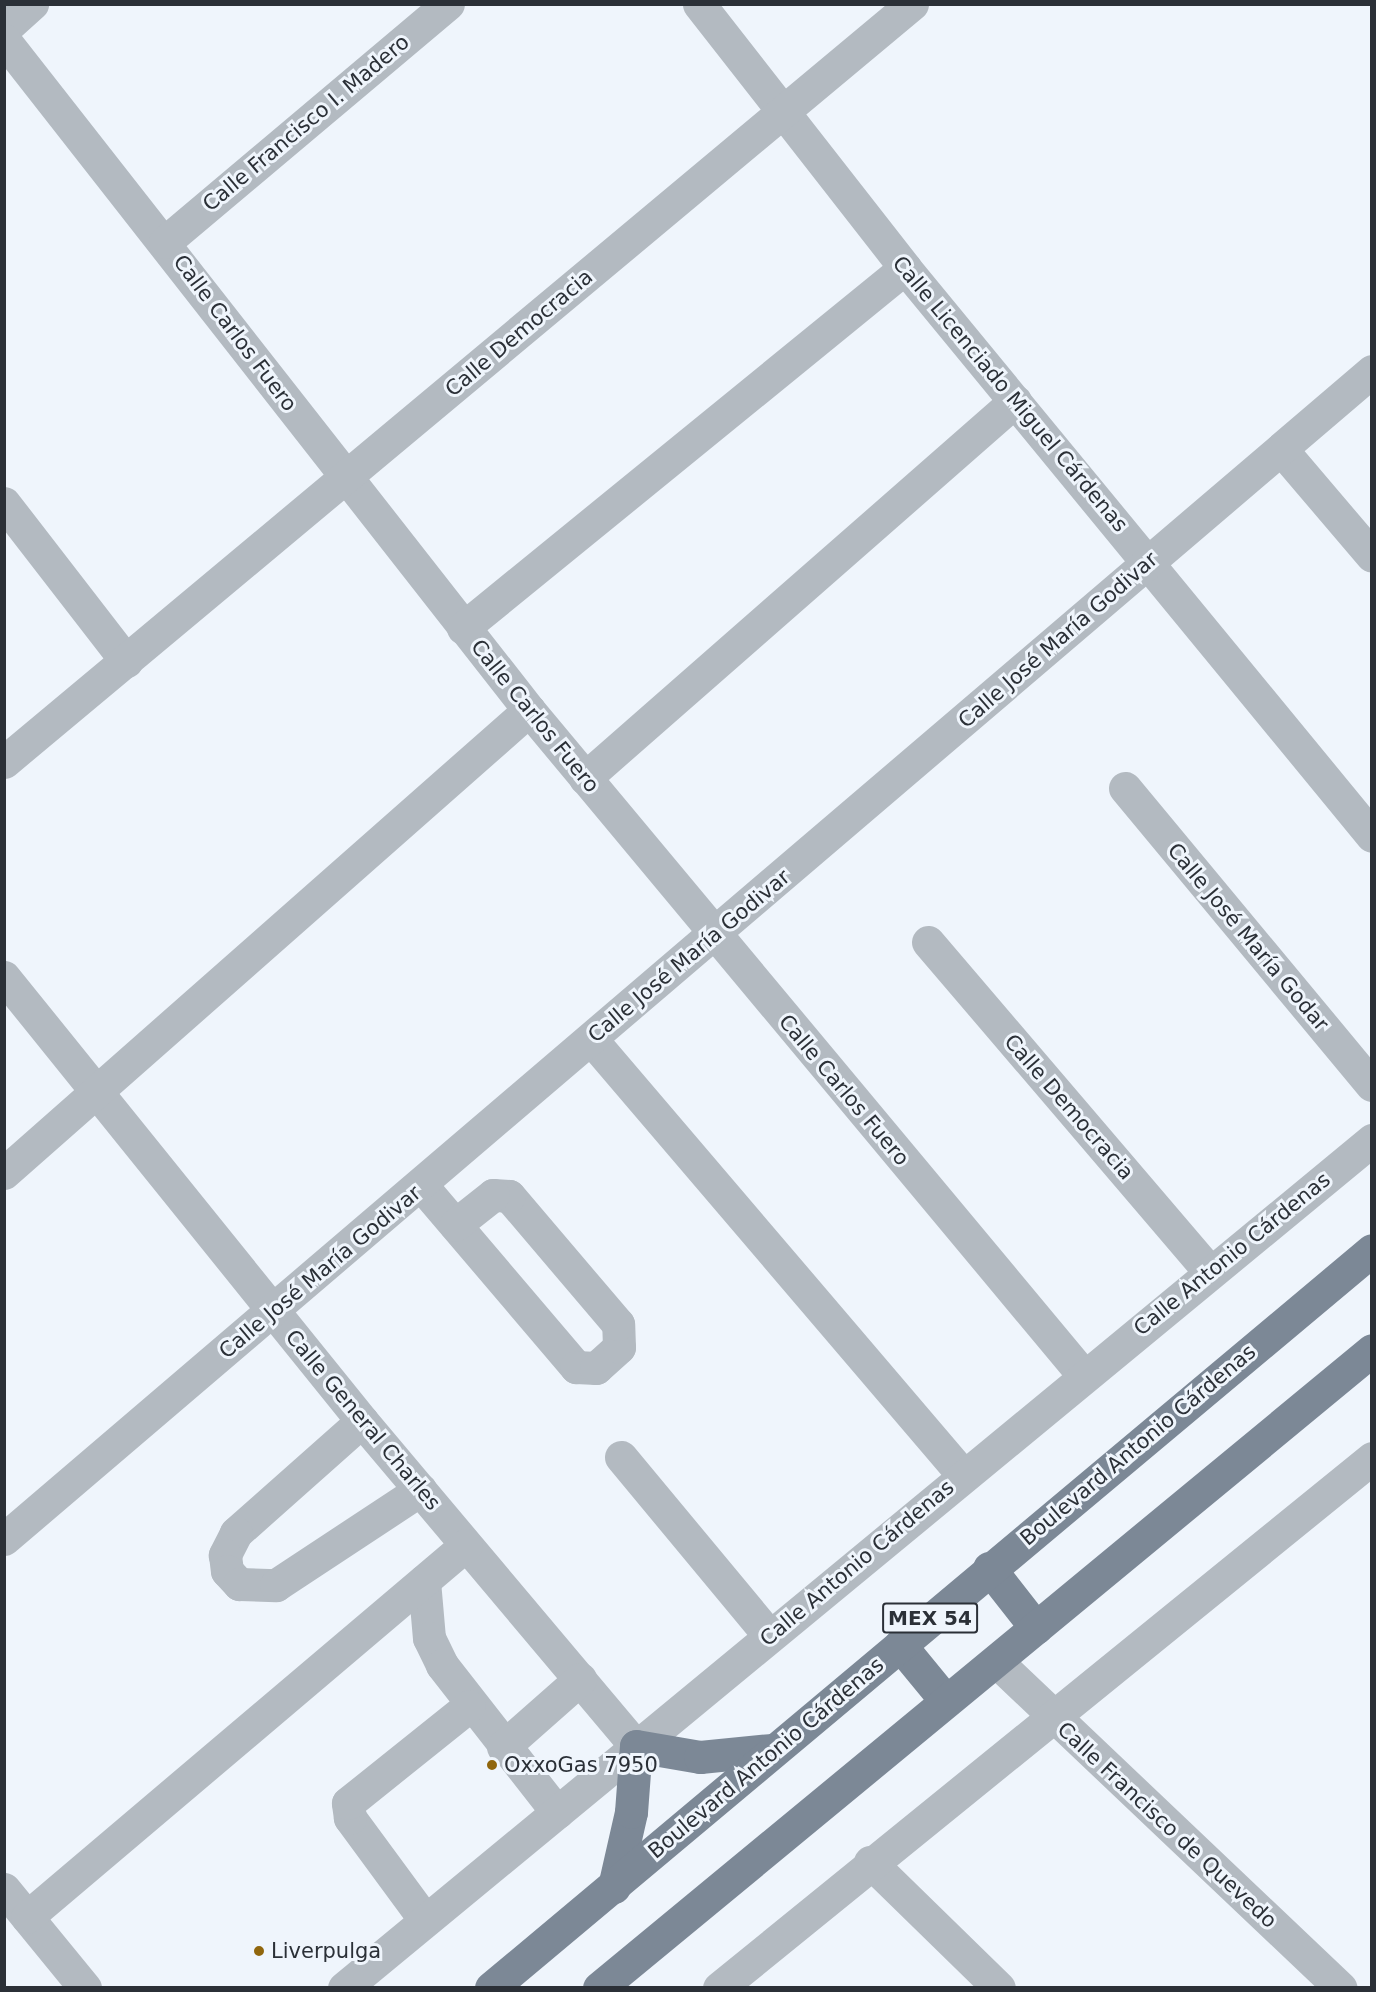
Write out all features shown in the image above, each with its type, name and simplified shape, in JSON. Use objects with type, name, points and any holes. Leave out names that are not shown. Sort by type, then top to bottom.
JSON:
[{"type":"main road","name":"Boulevard Antonio Cárdenas","points":[[491,1988],[614,1887],[770,1750],[900,1645],[1371,1250]]},
{"type":"main road","name":"MEX 54","points":[[599,1988],[1371,1350]]},
{"type":"main road","points":[[990,1568],[1036,1628]]},
{"type":"main road","points":[[900,1645],[946,1701]]},
{"type":"main road","points":[[614,1887],[631,1812],[636,1746],[700,1757],[770,1750]]},
{"type":"street","points":[[4,29],[32,4]]},
{"type":"street","name":"Calle Francisco I. Madero","points":[[165,242],[448,4]]},
{"type":"street","name":"Calle Licenciado Miguel Cárdenas","points":[[699,4],[905,267],[1149,562],[1371,836]]},
{"type":"street","name":"Calle Democracia","points":[[4,762],[912,4]]},
{"type":"street","name":"Calle Carlos Fuero","points":[[4,40],[165,242],[346,478],[529,710],[1084,1376]]},
{"type":"street","points":[[463,628],[905,267]]},
{"type":"street","name":"Calle José María Godivar","points":[[4,1539],[422,1186],[1371,371]]},
{"type":"street","points":[[585,778],[1016,401]]},
{"type":"street","points":[[1281,449],[1371,556]]},
{"type":"street","points":[[4,503],[126,661]]},
{"type":"street","points":[[4,1173],[529,710]]},
{"type":"street","name":"Calle José María Godar","points":[[1125,788],[1371,1085]]},
{"type":"street","name":"Calle Democracia","points":[[928,942],[1210,1272]]},
{"type":"street","name":"Calle General Charles","points":[[4,976],[362,1420],[636,1746]]},
{"type":"street","points":[[591,1039],[963,1475]]},
{"type":"street","name":"Calle Antonio Cárdenas","points":[[344,1988],[1371,1140]]},
{"type":"street","points":[[422,1186],[455,1225],[576,1367],[596,1368],[619,1347],[618,1324],[509,1196],[493,1195],[455,1225]]},
{"type":"street","points":[[362,1420],[236,1533],[225,1555],[233,1578],[258,1588],[276,1585],[420,1490]]},
{"type":"street","points":[[621,1457],[769,1635]]},
{"type":"street","points":[[720,1988],[870,1862],[1371,1458]]},
{"type":"street","points":[[27,1917],[466,1545]]},
{"type":"street","points":[[424,1581],[429,1638],[469,1706],[557,1812]]},
{"type":"street","name":"Calle Francisco de Quevedo","points":[[996,1661],[1340,1988]]},
{"type":"street","points":[[503,1747],[580,1679]]},
{"type":"street","points":[[425,1920],[350,1818],[348,1803],[469,1706]]},
{"type":"street","points":[[870,1862],[999,1988]]},
{"type":"street","points":[[4,1889],[85,1988]]},
{"type":"place","name":"OxxoGas 7950","points":[[492,1765]]},
{"type":"place","name":"Liverpulga","points":[[259,1951]]}]
